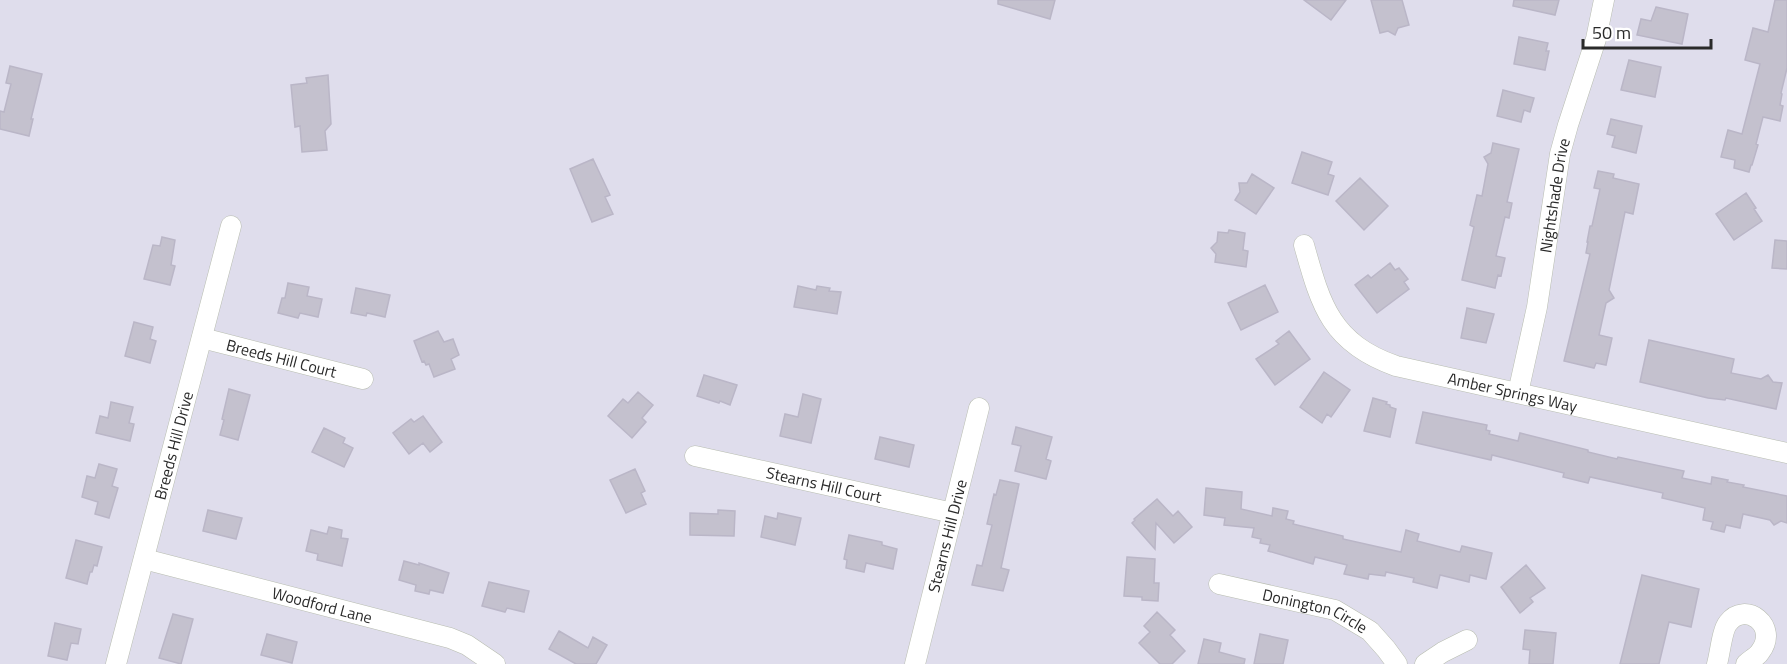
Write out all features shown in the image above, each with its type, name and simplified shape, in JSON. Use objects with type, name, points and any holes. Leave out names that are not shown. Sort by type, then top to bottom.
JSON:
[{"type":"street","name":"Nightshade Drive","points":[[1518,393],[1539,297],[1560,154],[1596,39],[1604,0]]},
{"type":"street","name":"Breeds Hill Drive","points":[[116,664],[231,226]]},
{"type":"street","name":"Amber Springs Way","points":[[1304,245],[1318,295],[1336,327],[1350,341],[1382,361],[1787,453]]},
{"type":"street","name":"Breeds Hill Court","points":[[202,338],[363,380]]},
{"type":"street","name":"Stearns Hill Drive","points":[[915,664],[979,408]]},
{"type":"street","name":"Stearns Hill Court","points":[[695,456],[953,513]]},
{"type":"street","name":"Woodford Lane","points":[[144,559],[450,638],[467,645],[495,664]]},
{"type":"street","name":"Donington Circle","points":[[1219,584],[1335,610],[1370,631],[1397,664]]},
{"type":"street","points":[[1717,664],[1728,623],[1736,616],[1748,615],[1758,618],[1766,627],[1767,640],[1760,653],[1746,664]]},
{"type":"street","points":[[1425,664],[1467,640]]},
{"type":"building","points":[[998,0],[1055,0],[1050,19],[998,4]]},
{"type":"building","points":[[1304,0],[1346,0],[1331,20]]},
{"type":"building","points":[[1371,0],[1402,0],[1409,25],[1398,28],[1395,35],[1388,31],[1380,33]]},
{"type":"building","points":[[1514,0],[1559,0],[1555,15],[1513,6]]},
{"type":"building","points":[[1775,0],[1787,0],[1787,68],[1780,105],[1783,106],[1780,121],[1763,117],[1756,144],[1758,145],[1749,172],[1734,168],[1735,160],[1721,157],[1728,130],[1742,134],[1760,64],[1745,60],[1753,28],[1768,32]]},
{"type":"building","points":[[1656,7],[1688,14],[1682,44],[1637,35],[1641,19],[1651,21]]},
{"type":"building","points":[[1519,37],[1548,43],[1546,51],[1549,51],[1545,70],[1514,64]]},
{"type":"building","points":[[1629,60],[1661,67],[1655,97],[1621,90]]},
{"type":"building","points":[[10,66],[42,74],[29,136],[0,129],[0,111],[4,112],[11,84],[6,83]]},
{"type":"building","points":[[328,75],[331,124],[325,131],[327,150],[302,152],[300,126],[295,127],[291,85],[307,83],[306,78]]},
{"type":"building","points":[[1503,90],[1534,98],[1530,112],[1524,110],[1521,122],[1497,116]]},
{"type":"building","points":[[1611,119],[1642,126],[1636,153],[1612,147],[1615,136],[1607,134]]},
{"type":"building","points":[[1493,143],[1519,149],[1507,202],[1512,203],[1509,218],[1505,217],[1496,256],[1505,258],[1501,276],[1498,275],[1495,288],[1462,280],[1474,227],[1470,225],[1477,195],[1482,196],[1488,164],[1484,157],[1491,153]]},
{"type":"building","points":[[1302,152],[1332,162],[1328,174],[1334,176],[1328,195],[1292,183]]},
{"type":"building","points":[[593,159],[610,195],[605,197],[613,214],[592,222],[570,169]]},
{"type":"building","points":[[1598,171],[1614,174],[1613,178],[1639,184],[1633,214],[1625,212],[1609,290],[1614,298],[1606,303],[1599,335],[1612,338],[1606,365],[1596,363],[1594,368],[1564,361],[1590,254],[1586,253],[1587,242],[1600,189],[1594,188]]},
{"type":"building","points":[[1252,174],[1274,188],[1256,214],[1235,200],[1240,192],[1239,183],[1247,183]]},
{"type":"building","points":[[1360,178],[1388,206],[1364,230],[1336,201]]},
{"type":"building","points":[[1746,193],[1762,221],[1734,240],[1716,214]]},
{"type":"building","points":[[1229,230],[1245,233],[1243,250],[1248,251],[1246,267],[1215,262],[1216,254],[1211,248],[1217,242],[1218,232],[1228,233]]},
{"type":"building","points":[[162,237],[175,240],[171,265],[175,266],[170,285],[144,279],[153,245],[160,246]]},
{"type":"building","points":[[1775,240],[1787,241],[1787,269],[1772,268]]},
{"type":"building","points":[[1390,263],[1395,270],[1399,268],[1408,279],[1404,282],[1409,289],[1377,313],[1355,285],[1368,275],[1371,278]]},
{"type":"building","points":[[288,283],[309,287],[307,296],[322,299],[318,317],[300,313],[298,318],[278,313],[282,298],[285,298]]},
{"type":"building","points":[[1265,285],[1278,312],[1241,330],[1228,303]]},
{"type":"building","points":[[798,286],[816,290],[817,286],[830,288],[829,291],[841,292],[837,314],[794,307]]},
{"type":"building","points":[[356,288],[390,295],[385,317],[367,313],[366,316],[351,313]]},
{"type":"building","points":[[1467,308],[1494,314],[1486,343],[1461,338]]},
{"type":"building","points":[[134,322],[153,327],[150,339],[156,341],[150,363],[125,356]]},
{"type":"building","points":[[438,331],[444,342],[453,339],[459,355],[451,359],[455,369],[434,377],[429,364],[422,362],[414,341]]},
{"type":"building","points":[[1289,331],[1310,359],[1275,385],[1256,359],[1279,344],[1276,341]]},
{"type":"building","points":[[1649,340],[1734,359],[1731,373],[1761,379],[1768,375],[1773,382],[1782,383],[1776,409],[1726,398],[1725,400],[1708,398],[1640,382]]},
{"type":"building","points":[[1324,372],[1350,390],[1331,417],[1327,414],[1322,423],[1300,407]]},
{"type":"building","points":[[704,375],[737,385],[730,405],[697,396]]},
{"type":"building","points":[[229,389],[250,395],[238,440],[220,435]]},
{"type":"building","points":[[638,392],[653,405],[642,418],[646,422],[632,438],[608,416],[623,399],[628,403]]},
{"type":"building","points":[[803,394],[821,399],[811,443],[780,436],[785,414],[798,417]]},
{"type":"building","points":[[1373,398],[1387,402],[1386,404],[1396,409],[1390,437],[1364,431]]},
{"type":"building","points":[[111,402],[133,407],[129,423],[134,424],[130,441],[96,433],[100,416],[108,418]]},
{"type":"building","points":[[1423,412],[1487,425],[1486,430],[1490,431],[1489,434],[1518,441],[1520,433],[1617,459],[1618,457],[1684,471],[1682,478],[1711,484],[1712,477],[1744,485],[1743,487],[1787,496],[1787,523],[1781,521],[1774,525],[1770,520],[1743,514],[1740,528],[1726,525],[1724,532],[1711,529],[1713,522],[1703,520],[1705,508],[1662,498],[1663,493],[1590,477],[1588,483],[1563,477],[1564,473],[1492,455],[1491,460],[1416,443]]},
{"type":"building","points":[[423,416],[442,442],[430,452],[423,443],[409,454],[393,433],[411,419],[414,422]]},
{"type":"building","points":[[1016,427],[1052,437],[1046,459],[1051,461],[1046,479],[1015,471],[1021,446],[1012,444]]},
{"type":"building","points":[[324,428],[345,438],[343,443],[353,448],[344,467],[312,452]]},
{"type":"building","points":[[880,437],[914,445],[909,467],[875,459]]},
{"type":"building","points":[[99,464],[117,469],[112,486],[118,488],[109,518],[95,514],[98,502],[82,497],[87,476],[95,478]]},
{"type":"building","points":[[635,469],[645,491],[641,493],[646,504],[626,513],[610,480]]},
{"type":"building","points":[[1000,480],[1019,484],[1001,568],[1009,570],[1003,591],[972,585],[977,565],[982,566],[992,525],[987,524]]},
{"type":"building","points":[[1206,488],[1242,492],[1241,509],[1272,516],[1273,508],[1288,511],[1286,519],[1294,521],[1293,524],[1343,536],[1343,539],[1401,552],[1406,530],[1419,534],[1417,541],[1460,552],[1462,546],[1492,553],[1486,579],[1470,575],[1469,582],[1440,575],[1437,588],[1413,582],[1414,578],[1386,572],[1385,576],[1369,574],[1368,579],[1344,574],[1347,565],[1315,557],[1313,564],[1268,551],[1270,545],[1260,543],[1261,539],[1252,537],[1254,528],[1224,525],[1225,518],[1204,515]]},
{"type":"building","points":[[1157,499],[1173,516],[1178,511],[1192,527],[1174,543],[1156,523],[1155,549],[1132,523]]},
{"type":"building","points":[[208,510],[242,518],[236,539],[203,531]]},
{"type":"building","points":[[718,510],[735,511],[734,536],[690,535],[690,513],[718,514]]},
{"type":"building","points":[[778,513],[801,518],[795,545],[761,537],[765,516],[777,519]]},
{"type":"building","points":[[329,527],[342,530],[341,538],[348,539],[342,566],[317,560],[318,554],[306,551],[311,530],[327,534]]},
{"type":"building","points":[[849,535],[882,542],[882,545],[897,549],[893,569],[866,563],[864,572],[846,568],[847,560],[844,559]]},
{"type":"building","points":[[76,540],[102,547],[97,566],[94,565],[90,572],[87,584],[66,578]]},
{"type":"building","points":[[1127,557],[1155,559],[1154,583],[1159,583],[1158,601],[1124,596]]},
{"type":"building","points":[[404,561],[419,565],[419,563],[449,573],[443,593],[430,590],[429,594],[415,591],[416,585],[399,580]]},
{"type":"building","points":[[1526,565],[1545,588],[1530,598],[1533,602],[1520,613],[1501,587]]},
{"type":"building","points":[[1642,575],[1699,589],[1691,627],[1669,622],[1659,664],[1620,664]]},
{"type":"building","points":[[489,582],[529,591],[524,612],[507,608],[505,612],[482,606]]},
{"type":"building","points":[[1157,612],[1175,630],[1170,635],[1185,651],[1172,664],[1160,664],[1139,643],[1150,632],[1144,626]]},
{"type":"building","points":[[173,614],[193,619],[181,664],[159,658]]},
{"type":"building","points":[[55,623],[81,629],[78,644],[71,643],[67,660],[48,656]]},
{"type":"building","points":[[1525,630],[1556,633],[1553,664],[1529,664],[1530,650],[1523,649]]},
{"type":"building","points":[[559,631],[588,648],[593,637],[607,645],[596,664],[576,664],[549,649]]},
{"type":"building","points":[[267,634],[297,642],[292,663],[261,655]]},
{"type":"building","points":[[1260,634],[1288,640],[1283,664],[1254,664]]},
{"type":"building","points":[[1204,639],[1221,643],[1219,652],[1245,659],[1244,664],[1198,664]]}]
